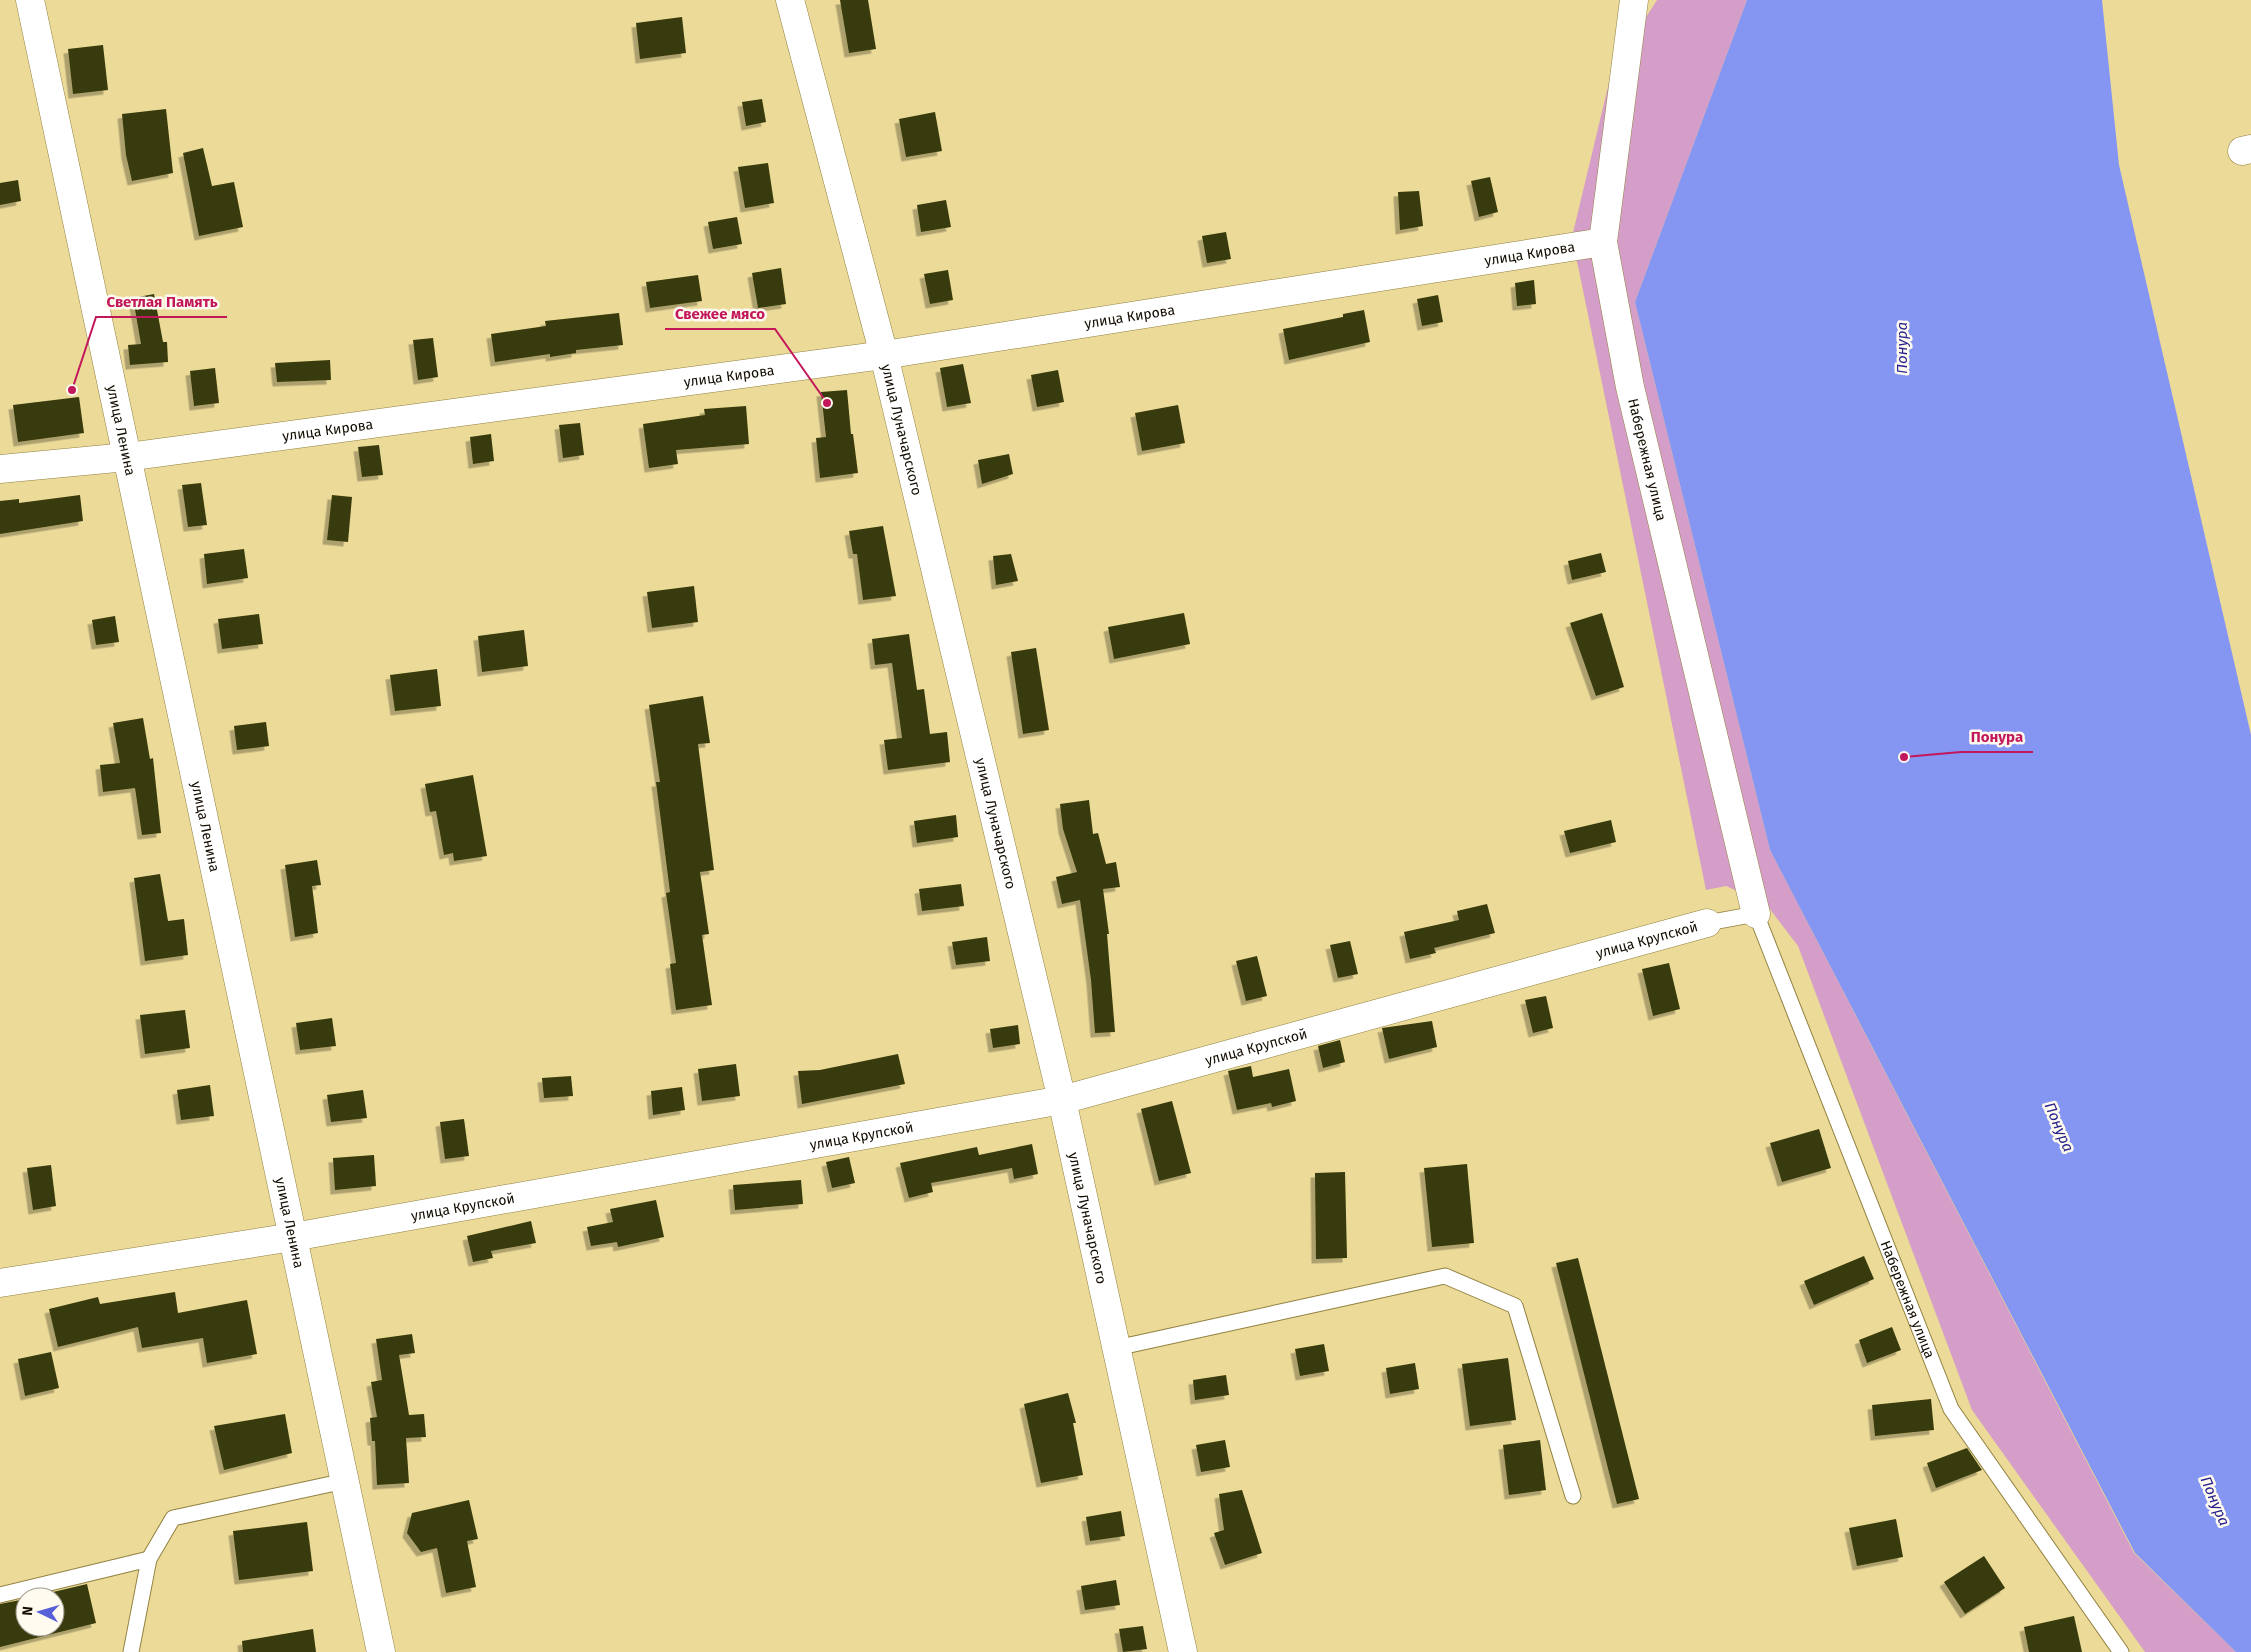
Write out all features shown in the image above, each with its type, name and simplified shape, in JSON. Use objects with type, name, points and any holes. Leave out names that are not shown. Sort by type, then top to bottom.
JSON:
[{"type":"street","name":"улица Ленина","points":[[30,0],[381,1652]]},
{"type":"street","name":"улица Луначарского","points":[[790,0],[884,355],[1062,1100],[1182,1652]]},
{"type":"street","name":"Набережная улица","points":[[1634,0],[1603,242],[1630,387],[1756,914]]},
{"type":"street","name":"улица Кирова","points":[[0,469],[127,457],[884,355],[1603,242]]},
{"type":"street","name":"улица Крупской","points":[[0,1283],[293,1237],[1062,1100],[1707,923]]},
{"type":"lane","points":[[1707,923],[1756,914]]},
{"type":"lane","name":"Набережная улица","points":[[1756,914],[1951,1409],[2121,1652]]},
{"type":"lane","points":[[1116,1348],[1445,1276],[1515,1306],[1573,1496]]},
{"type":"lane","points":[[131,1652],[149,1559],[173,1518],[345,1481]]},
{"type":"lane","points":[[0,1595],[149,1559]]},
{"type":"shaded area","points":[[1657,0],[1747,0],[1635,302],[1770,850],[2134,1553],[2236,1652],[2145,1652],[1972,1410],[1798,946],[1766,904],[1726,886],[1706,890],[1578,266],[1571,241],[1612,70]]},
{"type":"water","points":[[1747,0],[2102,0],[2119,165],[2251,735],[2251,1652],[2236,1652],[2135,1553],[1770,850],[1635,302]]},
{"type":"building","points":[[840,0],[868,0],[876,49],[849,53]]},
{"type":"building","points":[[682,17],[686,53],[640,59],[636,23]]},
{"type":"building","points":[[103,45],[108,90],[73,94],[68,49]]},
{"type":"building","points":[[762,99],[766,122],[746,126],[742,102]]},
{"type":"building","points":[[166,109],[173,173],[132,181],[126,155],[122,114]]},
{"type":"building","points":[[935,112],[942,151],[906,157],[899,119]]},
{"type":"building","points":[[203,148],[212,186],[234,182],[243,227],[199,236],[183,153]]},
{"type":"building","points":[[768,163],[774,203],[745,208],[738,167]]},
{"type":"building","points":[[1490,177],[1498,212],[1479,217],[1471,181]]},
{"type":"building","points":[[18,180],[21,201],[0,205],[0,183]]},
{"type":"building","points":[[1419,191],[1423,226],[1400,230],[1398,192]]},
{"type":"building","points":[[946,200],[951,227],[921,232],[917,205]]},
{"type":"building","points":[[737,217],[742,244],[713,249],[708,222]]},
{"type":"building","points":[[1226,232],[1231,259],[1207,263],[1202,236]]},
{"type":"building","points":[[781,268],[786,304],[758,308],[752,273]]},
{"type":"building","points":[[948,270],[953,300],[930,304],[924,274]]},
{"type":"building","points":[[698,275],[702,301],[650,308],[646,282]]},
{"type":"building","points":[[1534,280],[1536,304],[1517,306],[1515,283]]},
{"type":"building","points":[[154,294],[163,342],[167,342],[168,362],[130,365],[128,345],[141,344],[133,298]]},
{"type":"building","points":[[1438,295],[1443,322],[1422,326],[1417,299]]},
{"type":"building","points":[[1364,310],[1370,342],[1289,360],[1283,329],[1343,317],[1343,314]]},
{"type":"building","points":[[619,313],[623,345],[576,350],[576,353],[550,357],[550,354],[495,362],[491,334],[546,326],[545,321]]},
{"type":"building","points":[[433,338],[438,377],[418,380],[413,340]]},
{"type":"building","points":[[330,360],[331,380],[277,382],[275,363]]},
{"type":"building","points":[[963,364],[971,403],[947,407],[940,368]]},
{"type":"building","points":[[215,368],[219,403],[194,406],[190,371]]},
{"type":"building","points":[[1058,370],[1064,402],[1037,407],[1031,375]]},
{"type":"building","points":[[847,390],[851,434],[853,434],[858,473],[820,478],[816,438],[826,437],[821,392]]},
{"type":"building","points":[[79,397],[84,433],[18,442],[13,405]]},
{"type":"building","points":[[1178,405],[1185,443],[1142,451],[1135,413]]},
{"type":"building","points":[[746,406],[749,444],[676,450],[678,464],[649,468],[643,424],[705,415],[704,409]]},
{"type":"building","points":[[580,423],[584,455],[563,458],[559,425]]},
{"type":"building","points":[[491,434],[494,461],[473,464],[470,437]]},
{"type":"building","points":[[379,445],[383,475],[362,477],[358,447]]},
{"type":"building","points":[[1009,454],[1013,474],[982,484],[978,460]]},
{"type":"building","points":[[201,483],[207,525],[188,527],[182,485]]},
{"type":"building","points":[[80,495],[83,521],[0,534],[0,501],[19,499],[19,503]]},
{"type":"building","points":[[332,495],[352,497],[348,542],[327,540]]},
{"type":"building","points":[[883,526],[896,596],[863,600],[857,554],[853,554],[849,531]]},
{"type":"building","points":[[244,549],[248,578],[207,584],[204,554]]},
{"type":"building","points":[[1601,553],[1606,572],[1572,580],[1568,561]]},
{"type":"building","points":[[1011,554],[1018,581],[996,585],[993,556]]},
{"type":"building","points":[[694,586],[698,622],[652,628],[647,592]]},
{"type":"building","points":[[1184,613],[1190,644],[1114,659],[1108,627]]},
{"type":"building","points":[[1602,613],[1624,687],[1596,696],[1570,623]]},
{"type":"building","points":[[259,614],[263,644],[222,649],[218,619]]},
{"type":"building","points":[[115,616],[119,642],[96,645],[92,620]]},
{"type":"building","points":[[524,630],[528,666],[482,672],[478,636]]},
{"type":"building","points":[[909,634],[917,690],[924,689],[930,734],[947,732],[950,762],[888,770],[884,740],[902,738],[892,663],[875,665],[872,639]]},
{"type":"building","points":[[1036,648],[1049,730],[1023,734],[1011,652]]},
{"type":"building","points":[[437,669],[441,706],[395,711],[390,675]]},
{"type":"building","points":[[703,696],[710,743],[698,744],[714,870],[700,872],[709,934],[702,935],[712,1005],[676,1010],[670,964],[676,963],[666,893],[670,892],[656,782],[660,782],[649,705]]},
{"type":"building","points":[[143,718],[150,759],[153,758],[161,833],[142,835],[135,788],[103,792],[100,765],[120,763],[113,723]]},
{"type":"building","points":[[266,722],[269,746],[237,750],[234,726]]},
{"type":"building","points":[[473,775],[487,856],[454,861],[453,853],[444,855],[436,811],[430,812],[425,784]]},
{"type":"building","points":[[1089,800],[1093,834],[1098,833],[1106,864],[1116,862],[1120,887],[1103,889],[1109,934],[1107,934],[1115,1032],[1095,1033],[1091,980],[1080,900],[1062,904],[1056,877],[1077,872],[1063,829],[1060,804]]},
{"type":"building","points":[[956,815],[958,837],[917,843],[914,821]]},
{"type":"building","points":[[1611,820],[1616,842],[1570,853],[1564,831]]},
{"type":"building","points":[[317,860],[321,885],[312,886],[318,933],[295,937],[285,865]]},
{"type":"building","points":[[160,874],[168,921],[184,919],[188,955],[145,961],[134,878]]},
{"type":"building","points":[[961,884],[964,906],[922,911],[919,889]]},
{"type":"building","points":[[1487,904],[1495,933],[1434,948],[1436,953],[1410,959],[1404,932],[1459,920],[1457,911]]},
{"type":"building","points":[[987,937],[990,961],[956,965],[952,942]]},
{"type":"building","points":[[1350,941],[1358,974],[1338,978],[1330,945]]},
{"type":"building","points":[[1257,956],[1267,996],[1246,1001],[1236,961]]},
{"type":"building","points":[[1669,963],[1680,1009],[1653,1016],[1642,969]]},
{"type":"building","points":[[1546,996],[1553,1028],[1533,1033],[1525,1000]]},
{"type":"building","points":[[185,1010],[190,1048],[145,1054],[140,1015]]},
{"type":"building","points":[[332,1018],[336,1046],[300,1050],[296,1023]]},
{"type":"building","points":[[1432,1021],[1437,1047],[1389,1059],[1382,1028]]},
{"type":"building","points":[[1018,1025],[1020,1044],[993,1048],[990,1029]]},
{"type":"building","points":[[1340,1040],[1345,1062],[1323,1068],[1318,1046]]},
{"type":"building","points":[[898,1054],[905,1084],[802,1104],[798,1071],[820,1070]]},
{"type":"building","points":[[736,1064],[740,1096],[702,1101],[698,1069]]},
{"type":"building","points":[[1251,1066],[1253,1077],[1289,1069],[1296,1101],[1272,1107],[1271,1103],[1237,1110],[1228,1071]]},
{"type":"building","points":[[571,1076],[573,1096],[544,1098],[542,1078]]},
{"type":"building","points":[[210,1085],[214,1116],[181,1120],[177,1090]]},
{"type":"building","points":[[682,1087],[685,1110],[653,1115],[651,1091]]},
{"type":"building","points":[[363,1090],[367,1118],[331,1122],[327,1095]]},
{"type":"building","points":[[1172,1101],[1191,1173],[1159,1181],[1141,1109]]},
{"type":"building","points":[[464,1119],[469,1156],[445,1159],[440,1122]]},
{"type":"building","points":[[1819,1129],[1831,1168],[1782,1182],[1770,1143]]},
{"type":"building","points":[[1032,1144],[1038,1174],[1014,1179],[1012,1168],[931,1183],[933,1192],[909,1198],[900,1163],[977,1147],[979,1155]]},
{"type":"building","points":[[374,1155],[376,1186],[335,1190],[333,1158]]},
{"type":"building","points":[[849,1157],[855,1183],[832,1188],[826,1162]]},
{"type":"building","points":[[1467,1164],[1474,1243],[1432,1247],[1424,1168]]},
{"type":"building","points":[[51,1165],[56,1206],[33,1210],[27,1168]]},
{"type":"building","points":[[1345,1172],[1347,1258],[1316,1259],[1315,1173]]},
{"type":"building","points":[[801,1180],[803,1204],[735,1210],[733,1185]]},
{"type":"building","points":[[656,1200],[664,1237],[618,1247],[617,1242],[591,1246],[587,1227],[613,1222],[610,1209]]},
{"type":"building","points":[[531,1221],[536,1243],[491,1251],[493,1258],[473,1262],[467,1236]]},
{"type":"building","points":[[1864,1256],[1874,1279],[1814,1305],[1804,1281]]},
{"type":"building","points":[[1578,1258],[1639,1499],[1617,1504],[1556,1263]]},
{"type":"building","points":[[175,1292],[178,1313],[247,1300],[257,1354],[207,1363],[203,1338],[142,1348],[138,1327],[58,1347],[49,1309],[98,1297],[100,1304]]},
{"type":"building","points":[[1892,1327],[1901,1350],[1867,1363],[1859,1340]]},
{"type":"building","points":[[412,1334],[415,1353],[399,1355],[409,1415],[424,1414],[426,1437],[406,1438],[409,1483],[377,1485],[375,1441],[372,1441],[370,1418],[377,1417],[371,1382],[382,1380],[376,1339]]},
{"type":"building","points":[[1324,1344],[1329,1371],[1300,1376],[1295,1349]]},
{"type":"building","points":[[51,1352],[59,1388],[25,1396],[18,1359]]},
{"type":"building","points":[[1508,1358],[1516,1420],[1470,1426],[1462,1364]]},
{"type":"building","points":[[1415,1363],[1419,1389],[1390,1394],[1386,1368]]},
{"type":"building","points":[[1226,1375],[1229,1395],[1195,1400],[1193,1380]]},
{"type":"building","points":[[1068,1393],[1076,1423],[1073,1423],[1083,1475],[1041,1483],[1024,1404]]},
{"type":"building","points":[[1931,1399],[1934,1430],[1875,1436],[1872,1405]]},
{"type":"building","points":[[285,1414],[292,1453],[224,1470],[214,1426]]},
{"type":"building","points":[[1225,1440],[1230,1467],[1201,1472],[1196,1445]]},
{"type":"building","points":[[1540,1440],[1546,1490],[1509,1495],[1503,1445]]},
{"type":"building","points":[[1967,1448],[1982,1470],[1936,1488],[1927,1463]]},
{"type":"building","points":[[1242,1490],[1262,1553],[1225,1565],[1214,1533],[1224,1530],[1219,1494]]},
{"type":"building","points":[[469,1500],[478,1539],[467,1541],[476,1587],[446,1593],[437,1548],[421,1552],[407,1533],[412,1513]]},
{"type":"building","points":[[1121,1511],[1125,1536],[1090,1541],[1086,1517]]},
{"type":"building","points":[[1896,1519],[1903,1557],[1857,1566],[1849,1528]]},
{"type":"building","points":[[307,1522],[313,1571],[239,1580],[233,1531]]},
{"type":"building","points":[[1984,1556],[2005,1588],[1965,1614],[1944,1582]]},
{"type":"building","points":[[1116,1580],[1120,1605],[1085,1610],[1081,1586]]},
{"type":"building","points":[[87,1584],[96,1623],[65,1631],[65,1589]]},
{"type":"building","points":[[15,1601],[15,1637],[40,1637],[0,1647],[0,1604]]},
{"type":"building","points":[[2074,1616],[2082,1652],[2029,1652],[2024,1627]]},
{"type":"building","points":[[1143,1626],[1147,1649],[1123,1652],[1119,1629]]},
{"type":"building","points":[[313,1629],[316,1652],[243,1652],[242,1641]]},
{"type":"place","name":"Светлая Память","points":[[72,390]]},
{"type":"place","name":"Свежее мясо","points":[[827,403]]},
{"type":"place","name":"Понура","points":[[1904,757]]}]
